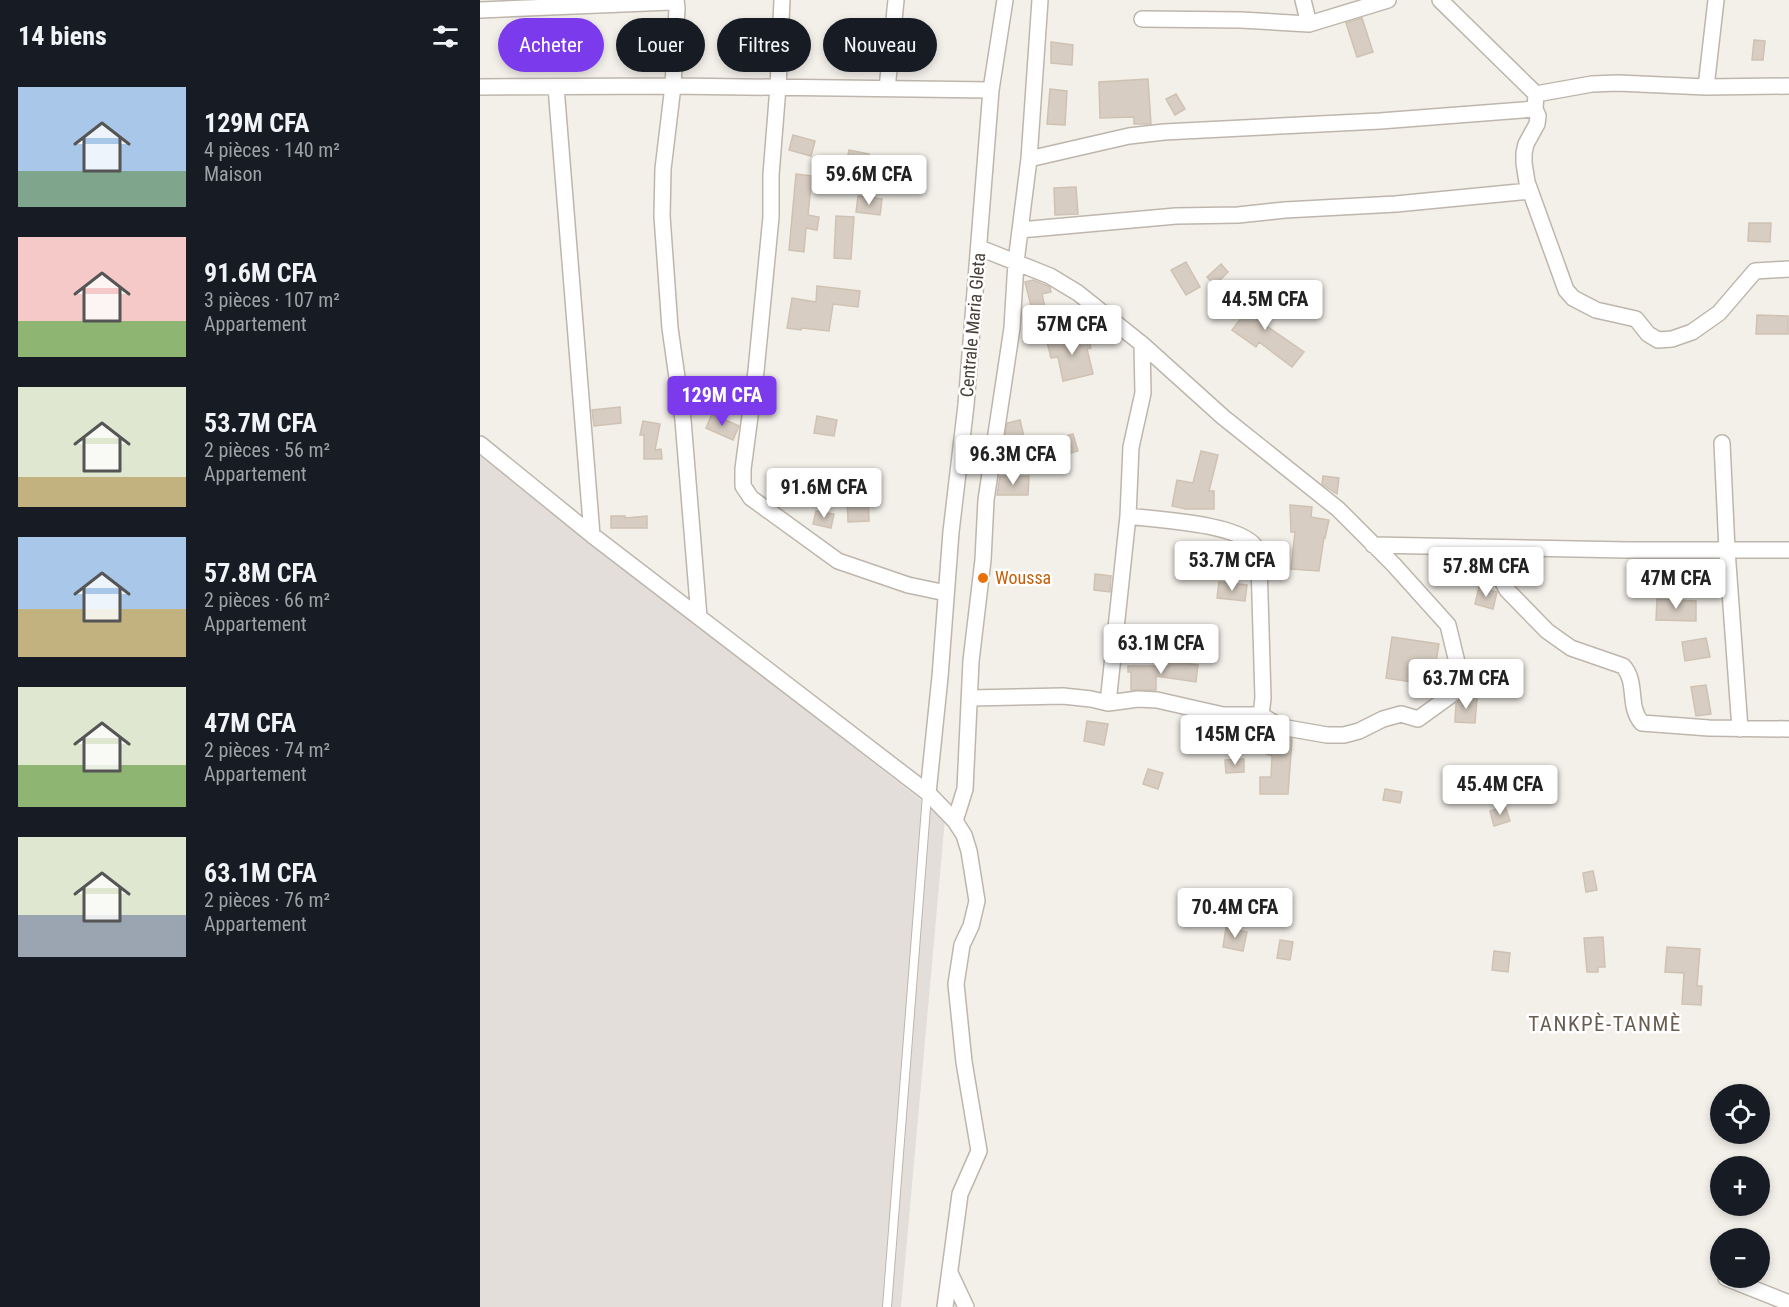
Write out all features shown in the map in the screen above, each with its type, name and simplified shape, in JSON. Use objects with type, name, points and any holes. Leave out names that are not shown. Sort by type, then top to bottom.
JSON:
[{"type":"street","points":[[482,0],[480,9],[676,2],[678,8],[673,86],[663,169],[662,216],[670,328],[682,420],[699,617]]},
{"type":"street","points":[[782,0],[771,175],[771,217],[756,371],[743,469],[744,486],[746,492],[759,504],[838,561],[897,581],[946,593]]},
{"type":"street","points":[[887,88],[896,0]]},
{"type":"street","name":"Centrale Maria Gleta","points":[[928,793],[980,249],[991,90],[1005,0]]},
{"type":"street","points":[[955,821],[966,789],[970,698],[986,500],[1012,328],[1016,262],[1029,159],[1040,0]]},
{"type":"street","points":[[1303,0],[1310,24]]},
{"type":"street","points":[[1142,19],[1241,20],[1310,24],[1388,0]]},
{"type":"street","points":[[1440,0],[1535,101],[1537,124],[1526,144],[1524,163],[1530,190],[1566,290],[1573,298],[1596,310],[1636,320],[1648,334],[1658,340],[1672,339],[1692,332],[1719,313],[1755,271],[1789,269]]},
{"type":"street","points":[[1706,87],[1716,0]]},
{"type":"street","points":[[1029,159],[1129,136],[1164,132],[1380,121],[1535,101],[1592,84],[1706,87],[1789,86]]},
{"type":"street","points":[[480,87],[673,86],[991,90]]},
{"type":"street","points":[[556,87],[592,535]]},
{"type":"street","points":[[1020,230],[1176,216],[1238,215],[1396,204],[1530,190]]},
{"type":"street","points":[[970,698],[1063,696],[1108,703],[1138,699],[1156,700],[1223,715],[1261,716],[1289,729],[1327,735],[1344,735],[1401,714],[1418,719],[1461,688],[1462,683],[1448,625],[1338,509],[1223,417],[1142,344],[1078,293],[1050,276],[980,249]]},
{"type":"street","points":[[1108,703],[1128,516],[1131,447],[1143,393],[1142,344]]},
{"type":"street","points":[[1722,443],[1726,550],[1740,729]]},
{"type":"street","points":[[480,444],[592,535],[928,793],[955,821],[964,835],[969,851],[977,901],[971,926],[962,945],[956,984],[956,1001],[979,1144],[976,1158],[960,1194],[945,1307]]},
{"type":"street","points":[[1128,516],[1218,528],[1244,537],[1256,547],[1259,562],[1261,716]]},
{"type":"street","points":[[1374,545],[1789,550]]},
{"type":"street","points":[[1484,547],[1507,590],[1547,631],[1571,648],[1623,666],[1628,671],[1632,681],[1634,707],[1642,723],[1740,729],[1789,729]]},
{"type":"street","points":[[950,1273],[966,1307]]},
{"type":"street","points":[[1751,1288],[1789,1303]]},
{"type":"lane","points":[[887,1307],[928,793]]},
{"type":"shaded area","points":[[480,454],[945,819],[901,1307],[480,1307]]},
{"type":"building","points":[[1362,18],[1373,52],[1357,57],[1346,23]]},
{"type":"building","points":[[1754,40],[1765,41],[1763,60],[1752,60]]},
{"type":"building","points":[[1051,42],[1073,45],[1072,65],[1051,63]]},
{"type":"building","points":[[1148,79],[1151,124],[1134,124],[1134,117],[1100,118],[1099,82]]},
{"type":"building","points":[[1050,89],[1067,91],[1065,125],[1047,124]]},
{"type":"building","points":[[1176,94],[1185,109],[1175,115],[1166,99]]},
{"type":"building","points":[[793,135],[815,141],[811,156],[789,150]]},
{"type":"building","points":[[849,150],[869,154],[865,169],[846,165]]},
{"type":"building","points":[[796,174],[812,176],[808,215],[819,217],[817,230],[806,228],[804,252],[789,250]]},
{"type":"building","points":[[1076,187],[1078,214],[1055,215],[1054,188]]},
{"type":"building","points":[[858,196],[882,199],[880,215],[856,212]]},
{"type":"building","points":[[836,216],[854,217],[851,259],[834,258]]},
{"type":"building","points":[[1749,223],[1771,223],[1770,242],[1748,241]]},
{"type":"building","points":[[1186,262],[1200,287],[1186,295],[1171,270]]},
{"type":"building","points":[[1221,264],[1228,272],[1215,285],[1207,277]]},
{"type":"building","points":[[1033,280],[1050,287],[1051,292],[1042,294],[1045,308],[1032,310],[1025,282]]},
{"type":"building","points":[[1255,285],[1271,299],[1255,318],[1304,352],[1292,367],[1259,342],[1256,347],[1232,330],[1252,304],[1248,301]]},
{"type":"building","points":[[817,286],[860,291],[858,307],[833,304],[829,331],[787,328],[792,298],[816,302]]},
{"type":"building","points":[[1757,315],[1788,316],[1788,334],[1756,334]]},
{"type":"building","points":[[1087,332],[1091,348],[1087,349],[1093,374],[1063,381],[1058,357],[1051,358],[1047,342]]},
{"type":"building","points":[[620,407],[621,423],[594,426],[592,410]]},
{"type":"building","points":[[712,414],[739,426],[733,440],[706,428]]},
{"type":"building","points":[[817,416],[837,420],[834,436],[814,433]]},
{"type":"building","points":[[1020,420],[1025,441],[1004,445],[1007,423]]},
{"type":"building","points":[[643,421],[660,424],[655,450],[661,449],[662,459],[644,459],[644,435],[640,435]]},
{"type":"building","points":[[1073,434],[1078,451],[1053,458],[1048,441]]},
{"type":"building","points":[[1201,451],[1218,455],[1209,491],[1214,491],[1214,509],[1186,509],[1172,506],[1177,480],[1193,483]]},
{"type":"building","points":[[1000,476],[1029,476],[1028,495],[997,495]]},
{"type":"building","points":[[1323,476],[1339,478],[1337,494],[1322,484]]},
{"type":"building","points":[[868,492],[869,521],[848,522],[847,493]]},
{"type":"building","points":[[1290,505],[1312,507],[1311,517],[1329,520],[1319,571],[1291,569],[1295,532],[1291,532]]},
{"type":"building","points":[[816,511],[834,514],[831,528],[813,524]]},
{"type":"building","points":[[611,516],[625,516],[625,518],[647,516],[647,528],[611,528]]},
{"type":"building","points":[[1095,574],[1111,576],[1110,592],[1094,590]]},
{"type":"building","points":[[1219,582],[1247,585],[1245,601],[1217,598]]},
{"type":"building","points":[[1479,587],[1497,592],[1493,609],[1475,604]]},
{"type":"building","points":[[1657,599],[1696,601],[1696,621],[1656,620]]},
{"type":"building","points":[[1392,637],[1439,644],[1432,685],[1386,678]]},
{"type":"building","points":[[1706,638],[1710,657],[1685,661],[1682,642]]},
{"type":"building","points":[[1170,661],[1198,665],[1196,682],[1156,676],[1156,690],[1131,690],[1131,672],[1128,672],[1128,666],[1169,666]]},
{"type":"building","points":[[1706,685],[1711,714],[1696,716],[1691,687]]},
{"type":"building","points":[[1465,697],[1477,698],[1475,723],[1455,722],[1456,704]]},
{"type":"building","points":[[1087,721],[1108,724],[1104,745],[1084,741]]},
{"type":"building","points":[[1269,731],[1292,739],[1288,794],[1260,794],[1260,777],[1271,777],[1272,756],[1266,754]]},
{"type":"building","points":[[1244,759],[1244,772],[1226,773],[1225,760]]},
{"type":"building","points":[[1148,769],[1163,773],[1158,789],[1143,784]]},
{"type":"building","points":[[1385,789],[1402,792],[1400,803],[1383,800]]},
{"type":"building","points":[[1505,806],[1510,821],[1494,826],[1490,811]]},
{"type":"building","points":[[1593,871],[1597,890],[1586,892],[1583,873]]},
{"type":"building","points":[[1226,928],[1247,932],[1243,951],[1223,947]]},
{"type":"building","points":[[1603,937],[1605,967],[1598,967],[1598,972],[1587,972],[1584,938]]},
{"type":"building","points":[[1280,940],[1293,942],[1290,960],[1277,958]]},
{"type":"building","points":[[1667,947],[1700,949],[1697,986],[1702,986],[1701,1005],[1682,1004],[1684,973],[1665,972]]},
{"type":"building","points":[[1494,951],[1510,953],[1508,972],[1492,970]]},
{"type":"place","name":"Woussa","points":[[983,578]]},
{"type":"district","name":"TANKPÈ-TANMÈ","points":[[1605,1024]]}]
